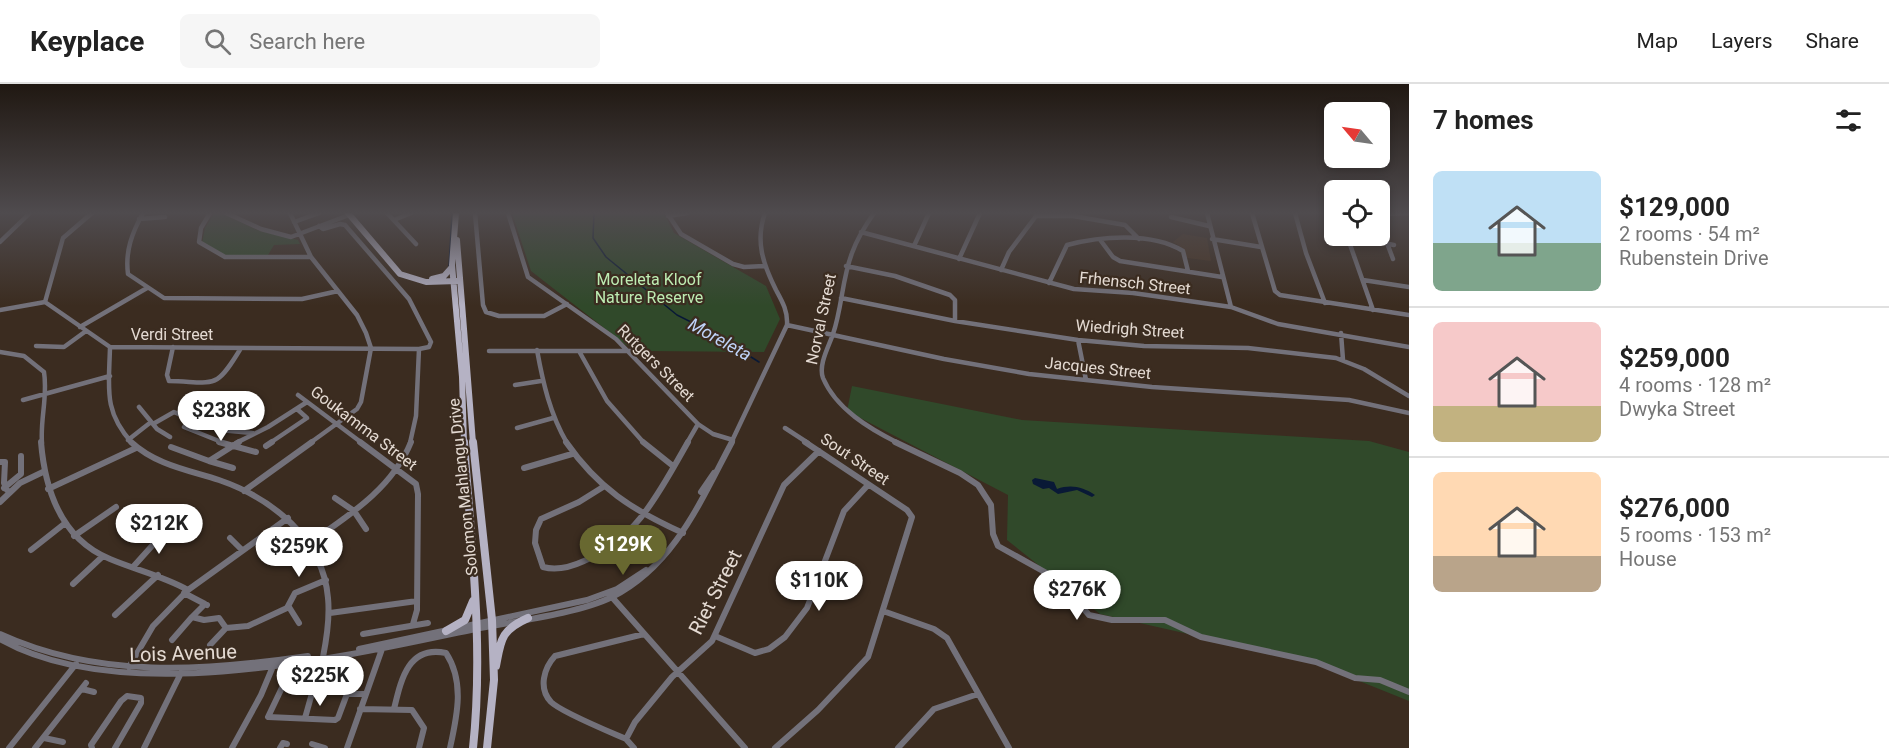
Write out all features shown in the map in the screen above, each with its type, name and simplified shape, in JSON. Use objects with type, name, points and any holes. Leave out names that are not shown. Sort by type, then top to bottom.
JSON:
[{"type":"main road","points":[[373,244],[400,274],[412,279],[457,280]]},
{"type":"main road","name":"Solomon Mahlangu Drive","points":[[454,244],[452,266],[457,280],[492,623],[494,680],[487,748]]},
{"type":"main road","name":"Solomon Mahlangu Drive","points":[[456,244],[476,626],[476,719],[473,748]]},
{"type":"main road","points":[[391,266],[407,276],[424,280],[457,280]]},
{"type":"main road","points":[[424,280],[444,276],[452,266]]},
{"type":"main road","points":[[446,631],[459,625],[468,616],[474,585]]},
{"type":"main road","points":[[494,680],[502,632],[528,618]]},
{"type":"street","points":[[0,310],[45,302],[61,244]]},
{"type":"street","points":[[129,244],[127,269],[131,278],[168,298],[302,299],[338,291]]},
{"type":"street","points":[[202,244],[219,255],[311,257]]},
{"type":"street","points":[[244,491],[360,405],[371,348],[360,320],[311,257],[304,244]]},
{"type":"street","points":[[308,544],[354,511],[397,469],[406,454],[414,423],[419,349],[429,347],[431,342],[406,296],[361,244]]},
{"type":"street","points":[[478,244],[483,305],[486,312],[495,316],[544,316],[567,304]]},
{"type":"street","name":"Rutgers Street","points":[[517,244],[526,274],[628,351],[698,424],[713,434],[733,440]]},
{"type":"street","points":[[698,244],[733,264],[747,267],[765,266]]},
{"type":"street","points":[[492,623],[578,608],[610,595],[647,573],[668,553],[733,440],[787,325],[788,314],[765,266],[760,244]]},
{"type":"street","name":"Norval Street","points":[[835,400],[822,372],[834,335],[846,266],[856,244]]},
{"type":"street","name":"Frhensch Street","points":[[906,244],[1048,283],[1082,290],[1133,293],[1231,307],[1272,323],[1341,333],[1409,347]]},
{"type":"street","points":[[959,259],[966,244]]},
{"type":"street","points":[[1001,270],[1015,244]]},
{"type":"street","points":[[1048,283],[1067,245],[1076,244]]},
{"type":"street","points":[[1103,244],[1118,261],[1222,277]]},
{"type":"street","points":[[1170,244],[1183,251],[1188,272]]},
{"type":"street","points":[[1213,244],[1231,307]]},
{"type":"street","points":[[1243,244],[1261,247]]},
{"type":"street","points":[[1260,244],[1275,291],[1283,297],[1409,315]]},
{"type":"street","points":[[1304,244],[1325,303]]},
{"type":"street","points":[[1390,244],[1394,246]]},
{"type":"street","points":[[1352,246],[1373,310]]},
{"type":"street","points":[[1388,246],[1393,259]]},
{"type":"street","points":[[846,266],[895,276],[950,295],[955,300],[955,321]]},
{"type":"street","points":[[1363,280],[1409,287]]},
{"type":"street","points":[[80,327],[147,288]]},
{"type":"street","name":"Wiedrigh Street","points":[[842,298],[955,321],[1078,340],[1144,346],[1277,350],[1343,360],[1409,396]]},
{"type":"street","name":"Verdi Street","points":[[45,302],[110,347],[419,349]]},
{"type":"street","name":"Jacques Street","points":[[787,325],[1017,372],[1152,387],[1329,398],[1368,403],[1409,413]]},
{"type":"street","points":[[36,346],[63,347],[86,331]]},
{"type":"street","points":[[1341,333],[1343,360]]},
{"type":"street","points":[[1078,340],[1086,380]]},
{"type":"street","points":[[110,347],[112,414],[128,440],[136,448],[164,464],[244,491],[268,503],[288,518],[317,555],[326,580],[330,613],[323,656]]},
{"type":"street","points":[[173,347],[168,380],[175,383],[208,383],[225,376],[242,348]]},
{"type":"street","points":[[537,350],[542,381],[553,418],[572,454],[603,487],[646,514],[681,532]]},
{"type":"street","points":[[489,351],[637,351]]},
{"type":"street","points":[[579,351],[599,388],[624,425],[645,445],[673,466]]},
{"type":"street","points":[[0,352],[24,356],[42,369],[45,376],[41,434],[45,471],[48,489],[64,524],[74,536],[103,556],[158,575],[206,605],[172,640]]},
{"type":"street","points":[[23,400],[110,376]]},
{"type":"street","points":[[515,385],[542,381]]},
{"type":"street","name":"Goukamma Street","points":[[298,395],[413,481],[417,489],[417,601],[413,624]]},
{"type":"street","points":[[835,400],[874,429],[978,484],[991,505],[993,534],[998,546],[1006,553],[1059,580],[1089,615],[1112,620],[1165,620],[1201,637],[1316,662],[1355,678],[1380,680],[1409,692]]},
{"type":"street","points":[[209,461],[232,445],[307,402]]},
{"type":"street","points":[[170,405],[174,412],[183,416]]},
{"type":"street","points":[[139,407],[160,432],[170,437]]},
{"type":"street","points":[[266,446],[307,418],[308,416],[297,409]]},
{"type":"street","points":[[128,440],[152,423],[174,412]]},
{"type":"street","points":[[194,418],[220,430],[255,433]]},
{"type":"street","points":[[517,428],[553,418]]},
{"type":"street","points":[[603,487],[578,503],[545,516],[538,522],[536,549],[541,566],[548,569],[587,561],[606,552],[626,537],[646,514],[698,424]]},
{"type":"street","points":[[184,427],[209,439],[256,452]]},
{"type":"street","name":"Sout Street","points":[[785,428],[910,513],[910,524],[883,611]]},
{"type":"street","points":[[171,447],[233,468]]},
{"type":"street","points":[[48,489],[136,448]]},
{"type":"street","name":"Riet Street","points":[[627,739],[635,722],[678,672],[715,636],[784,485],[819,451]]},
{"type":"street","points":[[524,468],[572,454]]},
{"type":"street","points":[[0,502],[21,474],[21,456]]},
{"type":"street","points":[[0,462],[5,462],[7,490]]},
{"type":"street","points":[[7,490],[45,471]]},
{"type":"street","points":[[715,636],[757,653],[769,650],[799,623],[807,608],[844,511],[868,485]]},
{"type":"street","points":[[335,498],[354,511],[366,529]]},
{"type":"street","points":[[74,536],[116,507]]},
{"type":"street","points":[[131,669],[153,626],[186,591],[288,518]]},
{"type":"street","points":[[31,550],[64,524]]},
{"type":"street","points":[[133,567],[168,528]]},
{"type":"street","points":[[230,538],[242,550]]},
{"type":"street","points":[[73,584],[103,556]]},
{"type":"street","points":[[115,615],[158,575]]},
{"type":"street","points":[[299,623],[289,607],[291,598],[295,593],[326,580]]},
{"type":"street","points":[[476,626],[610,595]]},
{"type":"street","points":[[610,595],[745,748]]},
{"type":"street","points":[[330,613],[417,601]]},
{"type":"street","points":[[210,645],[226,628],[248,626],[289,607]]},
{"type":"street","points":[[777,747],[865,662],[883,611],[945,635],[1009,748]]},
{"type":"street","points":[[192,617],[204,620],[219,618],[226,628]]},
{"type":"street","points":[[363,634],[428,623]]},
{"type":"street","name":"Lois Avenue","points":[[382,647],[476,626]]},
{"type":"street","name":"Lois Avenue","points":[[0,634],[28,649],[75,664],[131,669],[183,670],[274,663],[323,656],[382,647],[476,626]]},
{"type":"street","points":[[634,748],[627,739],[548,700],[544,693],[545,672],[548,662],[555,656],[644,634]]},
{"type":"street","name":"Lois Avenue","points":[[0,639],[23,652],[75,664],[122,672],[131,669]]},
{"type":"street","points":[[347,748],[382,647]]},
{"type":"street","points":[[394,709],[405,671],[423,653],[435,650],[446,653],[450,659],[458,691],[450,748]]},
{"type":"street","points":[[232,748],[261,695],[274,663]]},
{"type":"street","points":[[9,748],[75,664]]},
{"type":"street","points":[[288,675],[267,716],[305,718],[338,718],[347,694],[353,667],[318,672],[305,718]]},
{"type":"street","points":[[144,748],[183,670]]},
{"type":"street","points":[[35,748],[84,686],[94,692]]},
{"type":"street","points":[[347,694],[365,694]]},
{"type":"street","points":[[898,748],[934,710],[978,694]]},
{"type":"street","points":[[92,748],[91,744],[121,700],[127,696],[141,698],[141,703],[115,748]]},
{"type":"street","points":[[360,709],[411,710],[423,726],[419,748]]},
{"type":"street","points":[[44,738],[63,742]]},
{"type":"street","points":[[312,744],[325,748]]},
{"type":"shaded area","points":[[1176,244],[1208,244],[1211,261],[1187,258],[1181,247]]},
{"type":"green space","points":[[204,244],[300,244],[274,245],[268,255],[222,255]]},
{"type":"green space","name":"Moreleta Kloof Nature Reserve","points":[[522,244],[693,244],[766,286],[780,319],[764,352],[645,351],[626,345],[531,271]]},
{"type":"green space","points":[[852,386],[1022,420],[1369,441],[1409,452],[1409,701],[1312,662],[1100,614],[1007,540],[1008,495],[847,411]]},
{"type":"water","points":[[1035,478],[1054,482],[1057,489],[1077,487],[1095,495],[1092,497],[1077,490],[1058,494],[1049,488],[1043,489],[1033,484],[1032,480]]},
{"type":"waterway","points":[[449,267],[450,244]]},
{"type":"waterway","name":"Moreleta","points":[[597,244],[606,257],[677,315],[711,332],[759,362]]}]
